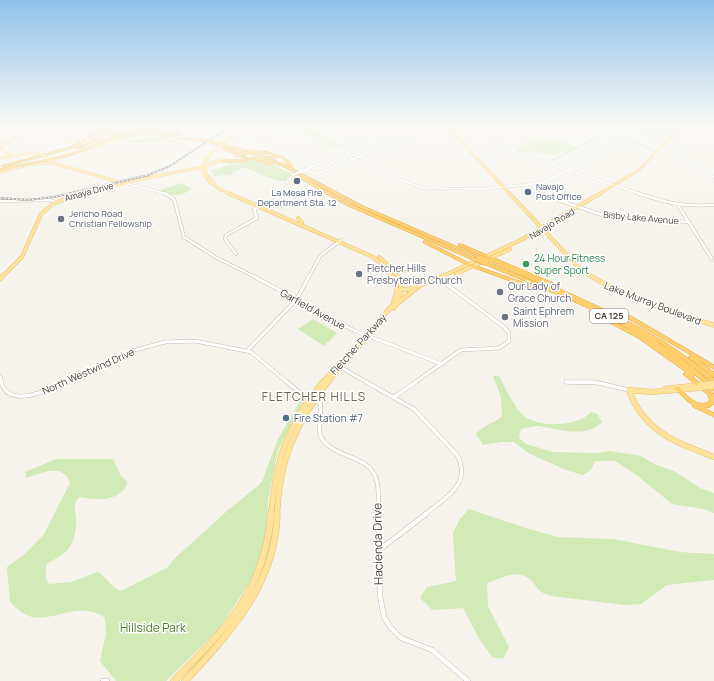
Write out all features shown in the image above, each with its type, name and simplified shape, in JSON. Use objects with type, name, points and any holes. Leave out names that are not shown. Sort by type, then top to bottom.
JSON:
[{"type":"highway","points":[[0,169],[29,159]]},
{"type":"highway","points":[[0,169],[32,159]]},
{"type":"highway","points":[[0,169],[35,159]]},
{"type":"highway","points":[[28,162],[39,159]]},
{"type":"highway","points":[[0,169],[40,159]]},
{"type":"highway","points":[[0,169],[47,159]]},
{"type":"highway","points":[[224,160],[242,159]]},
{"type":"highway","points":[[224,160],[240,161],[250,159]]},
{"type":"highway","points":[[257,159],[280,166]]},
{"type":"highway","name":"CA 125","points":[[259,159],[280,166],[347,204],[382,220],[474,259],[490,261],[607,315],[631,328],[682,361],[714,385]]},
{"type":"highway","name":"CA 125","points":[[267,159],[308,177],[352,202],[386,218],[392,223],[401,224],[490,261],[597,306],[630,322],[672,348],[714,385]]},
{"type":"highway","points":[[282,159],[308,177]]},
{"type":"highway","points":[[392,223],[472,266],[559,298],[606,319],[640,337],[662,351],[714,392]]},
{"type":"highway","points":[[401,224],[490,261],[579,295],[622,314],[656,332],[714,367]]},
{"type":"highway","points":[[490,261],[559,298]]},
{"type":"highway","points":[[656,332],[714,375]]},
{"type":"highway","points":[[640,337],[710,393],[714,402],[706,406],[696,404],[688,400],[677,389]]},
{"type":"highway","points":[[677,389],[689,403],[714,415]]},
{"type":"main road","points":[[47,159],[51,162],[124,183]]},
{"type":"main road","points":[[0,169],[51,162],[60,159]]},
{"type":"main road","points":[[209,159],[203,167],[204,177],[212,184],[268,210],[378,257],[393,268],[404,271],[389,281]]},
{"type":"main road","name":"Lake Murray Boulevard","points":[[479,159],[582,271],[600,283],[690,318],[714,325]]},
{"type":"main road","name":"Navajo Road","points":[[490,261],[564,214],[615,186],[639,170],[650,159]]},
{"type":"main road","name":"Amaya Drive","points":[[0,279],[22,256],[43,211],[56,202],[124,183],[203,167],[224,160]]},
{"type":"main road","points":[[260,206],[302,223],[373,257],[387,268],[405,287],[418,286]]},
{"type":"main road","name":"Navajo Road","points":[[399,290],[406,291],[472,266],[490,261],[515,246],[530,234],[562,218],[578,207]]},
{"type":"main road","points":[[562,218],[565,215],[564,214]]},
{"type":"main road","points":[[298,218],[302,223]]},
{"type":"main road","points":[[393,268],[399,290]]},
{"type":"main road","points":[[395,306],[418,286]]},
{"type":"main road","name":"Fletcher Parkway","points":[[174,681],[216,638],[237,612],[256,577],[266,550],[273,483],[280,453],[295,419],[395,306],[399,300],[399,290]]},
{"type":"main road","name":"Fletcher Parkway","points":[[376,326],[393,305],[399,290]]},
{"type":"main road","points":[[714,385],[648,391],[629,390],[634,406],[647,422],[677,442],[714,457]]},
{"type":"main road","name":"Fletcher Parkway","points":[[185,681],[236,624],[249,606],[264,576],[275,543],[281,479],[288,450],[294,434],[312,399]]},
{"type":"street","points":[[290,159],[312,167]]},
{"type":"street","points":[[236,254],[232,251],[225,237],[257,218],[253,210],[283,195],[287,182],[293,175],[333,159]]},
{"type":"street","points":[[303,170],[316,174],[354,159]]},
{"type":"street","points":[[364,159],[371,161],[399,179],[417,187],[455,190],[507,188],[542,183],[590,159]]},
{"type":"street","points":[[537,159],[615,186],[678,205],[714,205]]},
{"type":"street","points":[[687,159],[714,177]]},
{"type":"street","name":"Garfield Avenue","points":[[124,183],[171,195],[174,199],[181,231],[184,237],[231,266],[297,299],[366,337],[442,364]]},
{"type":"street","name":"Bisby Lake Avenue","points":[[527,186],[533,191],[610,217],[688,222]]},
{"type":"street","points":[[0,201],[49,200],[56,202]]},
{"type":"street","points":[[678,205],[712,259]]},
{"type":"street","points":[[248,350],[297,299],[318,258],[340,241]]},
{"type":"street","points":[[394,397],[466,348],[491,349],[502,347],[510,339],[507,331],[469,299],[439,279]]},
{"type":"street","name":"North Westwind Drive","points":[[0,376],[3,388],[8,393],[16,396],[30,396],[51,389],[120,355],[152,344],[172,341],[195,341],[248,350],[305,397],[312,399]]},
{"type":"street","points":[[340,367],[414,409],[427,421],[457,455],[462,464],[462,474],[459,484],[452,493],[390,543],[379,550]]},
{"type":"street","points":[[566,382],[594,382],[629,390]]},
{"type":"street","name":"Hacienda Drive","points":[[312,399],[322,404],[318,430],[323,442],[332,450],[365,463],[375,472],[377,480],[380,606],[388,624],[405,640],[432,650],[468,681]]},
{"type":"green space","points":[[253,159],[293,174],[286,181],[277,181],[236,164]]},
{"type":"green space","points":[[231,163],[243,167],[239,171],[232,171],[235,173],[227,176],[223,174],[215,177],[211,170],[221,168]]},
{"type":"green space","points":[[182,183],[191,189],[179,195],[160,190]]},
{"type":"green space","points":[[313,319],[337,333],[324,346],[298,329]]},
{"type":"green space","points":[[493,376],[499,376],[516,407],[524,416],[531,420],[549,424],[568,423],[577,421],[591,412],[597,414],[602,422],[596,427],[580,432],[563,431],[539,426],[521,429],[519,438],[526,444],[553,452],[595,453],[610,451],[641,456],[654,464],[674,471],[700,488],[714,493],[714,513],[703,509],[672,504],[638,476],[615,461],[595,461],[591,470],[583,475],[566,470],[530,454],[514,442],[501,442],[483,445],[476,434],[502,416],[501,397]]},
{"type":"green space","name":"Hillside Park","points":[[303,400],[305,402],[294,418],[278,450],[268,500],[267,527],[263,549],[252,579],[219,629],[166,681],[116,681],[100,661],[106,634],[105,618],[96,613],[78,611],[52,616],[33,617],[23,613],[10,602],[7,567],[26,553],[44,534],[70,483],[67,477],[57,471],[45,472],[26,478],[25,472],[56,459],[113,459],[121,476],[128,482],[124,489],[114,497],[93,499],[79,497],[75,505],[75,535],[69,548],[46,565],[46,578],[49,584],[71,582],[98,572],[114,587],[121,591],[168,567],[173,560],[228,510],[260,484],[278,439],[300,401]]},
{"type":"green space","points":[[469,509],[557,537],[613,539],[680,552],[714,554],[714,580],[667,585],[641,604],[625,605],[551,596],[540,591],[529,579],[519,574],[502,577],[487,583],[488,606],[509,647],[503,659],[492,657],[480,640],[463,608],[432,610],[420,598],[427,587],[456,581],[453,533],[460,519]]},
{"type":"waterway","points":[[551,161],[555,159]]},
{"type":"tram line","points":[[0,199],[26,200],[55,197],[148,176],[170,166],[181,159]]},
{"type":"railway","points":[[0,198],[28,200],[54,197],[148,175],[170,166],[181,159]]},
{"type":"place","name":"La Mesa Fire Department Sta. 12","points":[[297,181]]},
{"type":"place","name":"Navajo Post Office","points":[[528,192]]},
{"type":"place","name":"Jericho Road Christian Fellowship","points":[[61,219]]},
{"type":"place","name":"24 Hour Fitness Super Sport","points":[[526,264]]},
{"type":"place","name":"Fletcher Hills Presbyterian Church","points":[[359,274]]},
{"type":"place","name":"Our Lady of Grace Church","points":[[500,292]]},
{"type":"place","name":"Saint Ephrem Mission","points":[[505,317]]},
{"type":"place","name":"Fire Station #7","points":[[286,418]]},
{"type":"district","name":"FLETCHER HILLS","points":[[314,397]]}]
